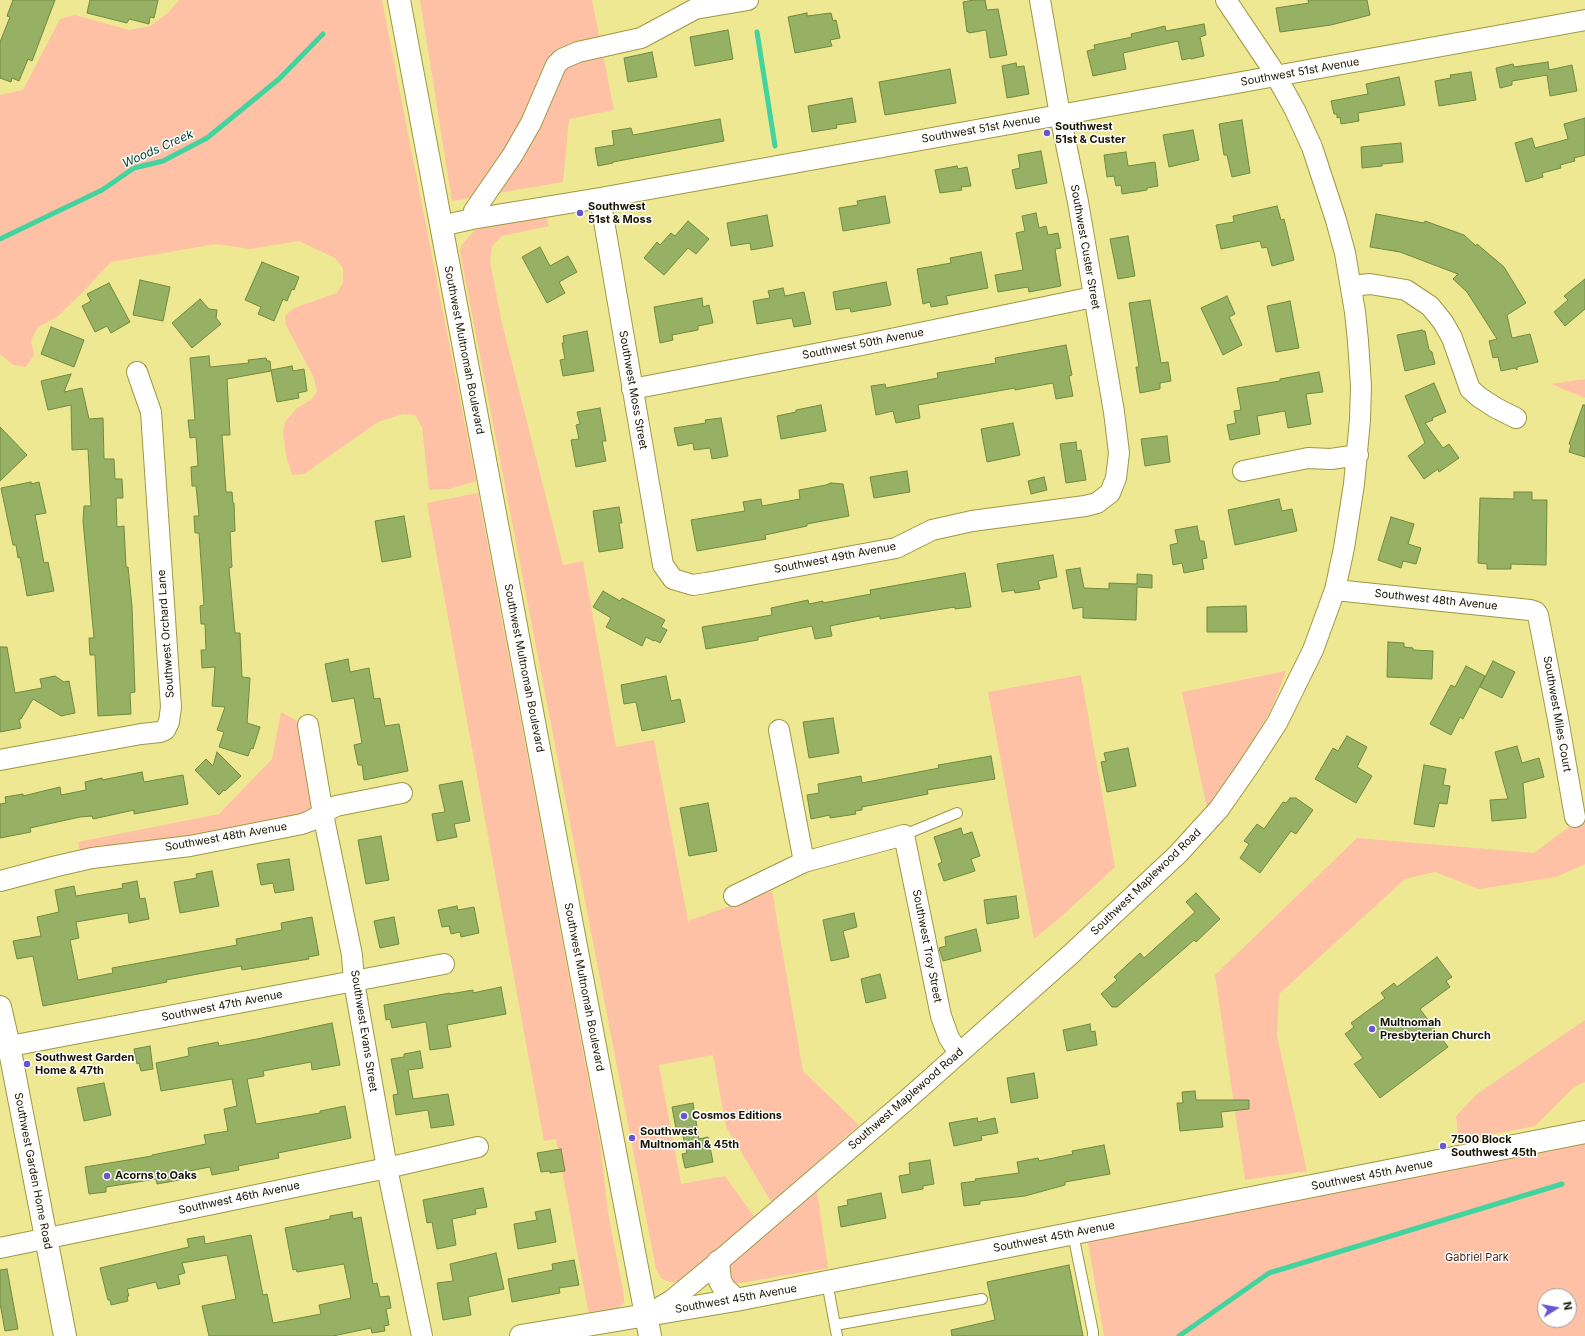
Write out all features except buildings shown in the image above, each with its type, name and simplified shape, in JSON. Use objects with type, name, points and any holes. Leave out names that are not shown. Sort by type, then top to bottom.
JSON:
[{"type":"street","name":"Southwest Multnomah Boulevard","points":[[399,0],[650,1336]]},
{"type":"street","points":[[472,219],[474,211],[512,156],[531,123],[556,65],[562,59],[578,52],[641,38],[695,9],[748,0]]},
{"type":"street","name":"Southwest Custer Street","points":[[1040,0],[1060,115],[1078,202],[1093,297],[1114,412],[1119,453],[1116,478],[1110,493]]},
{"type":"street","name":"Southwest Maplewood Road","points":[[646,1314],[672,1300],[718,1262],[959,1053],[1130,900],[1178,854],[1209,821],[1249,766],[1277,723],[1313,650],[1335,590],[1350,512],[1358,455],[1360,369],[1351,286],[1336,220],[1318,161],[1304,128],[1277,76],[1257,44],[1226,0]]},
{"type":"street","name":"Southwest 51st Avenue","points":[[441,226],[472,219],[600,198],[1585,20]]},
{"type":"street","name":"Southwest Moss Street","points":[[600,198],[663,565],[673,579]]},
{"type":"street","points":[[1351,286],[1370,284],[1406,290],[1430,306],[1443,322],[1452,338],[1470,389],[1496,408],[1516,418]]},
{"type":"street","name":"Southwest 50th Avenue","points":[[632,389],[862,345],[1093,297]]},
{"type":"street","name":"Southwest Orchard Lane","points":[[0,760],[141,734],[160,732],[165,730],[169,722],[171,707],[151,412],[137,372]]},
{"type":"street","points":[[1244,471],[1308,458],[1331,459],[1358,455]]},
{"type":"street","name":"Southwest 49th Avenue","points":[[673,579],[693,585],[896,548],[932,530],[972,521],[1085,506],[1097,503],[1110,493]]},
{"type":"street","name":"Southwest 48th Avenue","points":[[1335,590],[1530,610],[1536,612]]},
{"type":"street","name":"Southwest Miles Court","points":[[1536,612],[1538,615],[1558,719],[1575,817]]},
{"type":"street","name":"Southwest Evans Street","points":[[308,725],[323,814],[352,955],[354,982],[387,1168],[422,1336]]},
{"type":"street","points":[[779,730],[804,862]]},
{"type":"street","name":"Southwest 48th Avenue","points":[[0,881],[92,858],[190,846],[302,824],[336,806],[402,793]]},
{"type":"street","points":[[734,896],[804,862],[904,835]]},
{"type":"street","name":"Southwest Troy Street","points":[[904,835],[941,1016],[949,1038],[959,1053]]},
{"type":"street","name":"Southwest 47th Avenue","points":[[5,1047],[444,964]]},
{"type":"street","name":"Southwest Garden Home Road","points":[[0,1007],[5,1047],[46,1238],[65,1336]]},
{"type":"street","name":"Southwest 45th Avenue","points":[[522,1336],[736,1300],[1585,1132]]},
{"type":"street","name":"Southwest 46th Avenue","points":[[0,1248],[387,1168],[478,1147]]},
{"type":"street","points":[[718,1262],[720,1281],[724,1288],[736,1300]]},
{"type":"lane","points":[[904,835],[957,813]]},
{"type":"lane","points":[[1073,1234],[1093,1336]]},
{"type":"lane","points":[[827,1282],[837,1336]]},
{"type":"lane","points":[[835,1325],[982,1300]]},
{"type":"green space","points":[[179,0],[382,0],[476,481],[449,489],[429,490],[422,427],[415,415],[403,414],[378,422],[304,474],[292,475],[286,455],[283,433],[285,422],[296,409],[312,399],[317,392],[314,378],[286,325],[285,316],[294,308],[337,293],[343,283],[343,268],[335,258],[299,241],[250,249],[216,244],[111,262],[57,317],[38,327],[31,340],[34,355],[26,367],[13,365],[0,354],[0,95],[23,90],[60,19],[75,15],[129,30],[150,26],[168,13]]},
{"type":"green space","points":[[420,0],[592,0],[614,110],[569,119],[563,182],[452,201]]},
{"type":"green space","points":[[545,214],[549,226],[502,236],[492,246],[490,261],[501,319],[563,565],[583,561],[616,747],[654,740],[688,921],[772,891],[803,1071],[859,1125],[772,1203],[726,1127],[713,1055],[659,1065],[681,1184],[725,1176],[756,1219],[680,1281],[676,1282],[669,1282],[661,1278],[656,1269],[460,252],[461,246],[474,231],[485,226]]},
{"type":"green space","points":[[1585,379],[1585,398],[1551,384]]},
{"type":"green space","points":[[478,493],[600,1142],[608,1212],[624,1296],[624,1302],[619,1308],[589,1315],[556,1139],[544,1141],[427,503]]},
{"type":"green space","points":[[1286,671],[1272,708],[1230,777],[1207,808],[1182,692]]},
{"type":"green space","points":[[1081,675],[1115,867],[1063,915],[1034,939],[988,692]]},
{"type":"green space","points":[[281,712],[296,720],[313,810],[306,815],[81,856],[78,842],[219,814],[272,759]]},
{"type":"green space","points":[[1585,815],[1585,864],[1556,877],[1479,889],[1435,872],[1405,879],[1279,994],[1277,1036],[1307,1171],[1245,1180],[1215,975],[1357,838],[1534,853]]},
{"type":"green space","points":[[1585,1020],[1585,1082],[1574,1087],[1535,1126],[1459,1141],[1456,1116],[1477,1094]]},
{"type":"green space","name":"Gabriel Park","points":[[1585,1143],[1585,1336],[1104,1336],[1088,1242]]},
{"type":"green space","points":[[817,1191],[828,1268],[740,1283],[731,1283],[724,1271],[731,1261]]},
{"type":"waterway","points":[[757,32],[775,146]]},
{"type":"waterway","name":"Woods Creek","points":[[0,239],[102,190],[134,168],[163,161],[207,138],[279,79],[323,34]]},
{"type":"waterway","points":[[1179,1336],[1269,1273],[1562,1184]]},
{"type":"place","name":"Southwest 51st & Custer","points":[[1047,133]]},
{"type":"place","name":"Southwest 51st & Moss","points":[[580,213]]},
{"type":"place","name":"Multnomah Presbyterian Church","points":[[1372,1029]]},
{"type":"place","name":"Southwest Garden Home & 47th","points":[[27,1064]]},
{"type":"place","name":"Cosmos Editions","points":[[684,1116]]},
{"type":"place","name":"Southwest Multnomah & 45th","points":[[632,1138]]},
{"type":"place","name":"7500 Block Southwest 45th","points":[[1443,1146]]},
{"type":"place","name":"Acorns to Oaks","points":[[107,1176]]}]
